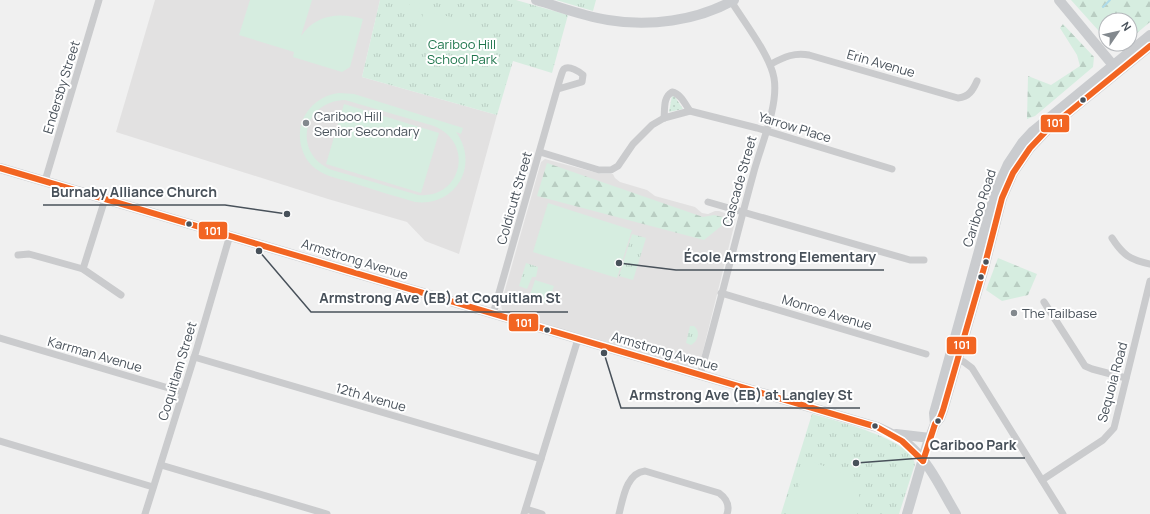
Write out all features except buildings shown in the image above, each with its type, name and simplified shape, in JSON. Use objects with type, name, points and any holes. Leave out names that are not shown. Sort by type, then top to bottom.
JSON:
[{"type":"street","name":"Endersby Street","points":[[45,181],[100,0]]},
{"type":"street","points":[[536,0],[595,17],[639,23],[678,19],[704,13],[733,1]]},
{"type":"street","points":[[1059,0],[1116,68]]},
{"type":"street","name":"Cascade Street","points":[[700,374],[766,131],[775,91],[774,78],[770,64],[733,1]]},
{"type":"street","name":"Cariboo Road","points":[[908,514],[930,438],[935,424],[940,418],[988,256],[1002,198],[1013,173],[1026,154],[1047,130],[1116,68],[1150,35]]},
{"type":"street","name":"Cariboo Road","points":[[935,424],[934,413],[995,193],[1005,171],[1016,152],[1033,131],[1116,68],[1150,46]]},
{"type":"street","name":"Erin Avenue","points":[[770,64],[790,55],[809,55],[958,98],[971,93],[977,81]]},
{"type":"street","name":"Coldicutt Street","points":[[493,314],[558,89]]},
{"type":"street","points":[[664,118],[665,99],[668,94],[672,92],[680,96],[690,111]]},
{"type":"street","name":"Yarrow Place","points":[[540,152],[599,170],[611,170],[618,166],[633,144],[652,125],[664,118],[690,111],[766,131],[892,169]]},
{"type":"street","name":"Armstrong Avenue","points":[[0,168],[877,427],[892,434],[909,445],[931,472],[956,514]]},
{"type":"street","points":[[83,269],[106,199]]},
{"type":"street","points":[[708,202],[910,260],[924,260]]},
{"type":"street","name":"Coquitlam Street","points":[[145,514],[230,235]]},
{"type":"street","points":[[1112,238],[1122,252],[1127,256],[1134,260],[1150,264]]},
{"type":"street","points":[[18,255],[29,254],[83,269],[121,296]]},
{"type":"street","name":"Sequoia Road","points":[[1042,480],[1102,440],[1111,432],[1116,422],[1150,281]]},
{"type":"street","name":"Monroe Avenue","points":[[721,293],[926,354]]},
{"type":"street","points":[[1044,302],[1085,366],[1092,370],[1126,378]]},
{"type":"street","name":"Karrman Avenue","points":[[0,338],[182,392]]},
{"type":"street","points":[[542,514],[525,511],[578,339]]},
{"type":"street","name":"12th Avenue","points":[[194,357],[541,460]]},
{"type":"street","points":[[957,359],[972,368],[1063,514]]},
{"type":"street","points":[[892,434],[930,438]]},
{"type":"street","points":[[0,441],[153,486]]},
{"type":"street","points":[[161,465],[327,514]]},
{"type":"street","points":[[619,514],[630,480],[636,474],[645,471],[719,493],[727,502],[727,514]]},
{"type":"shaded area","name":"Cariboo Hill Senior Secondary","points":[[155,0],[380,0],[362,77],[497,115],[459,254],[425,241],[407,222],[328,199],[116,132]]},
{"type":"shaded area","points":[[545,159],[601,174],[613,174],[620,182],[647,190],[655,196],[695,207],[702,213],[708,214],[719,211],[735,217],[700,363],[698,366],[691,367],[502,310],[501,304],[541,162]]},
{"type":"green space","points":[[250,0],[312,0],[301,36],[314,23],[321,19],[346,16],[363,19],[350,67],[342,72],[293,57],[294,52],[239,35]]},
{"type":"green space","name":"Cariboo Hill School Park","points":[[380,0],[516,0],[568,15],[552,73],[513,61],[497,115],[362,77]]},
{"type":"green space","points":[[556,0],[596,0],[593,11]]},
{"type":"green space","points":[[1071,0],[1150,0],[1150,22],[1138,32],[1138,12],[1098,12],[1098,30]]},
{"type":"green space","points":[[410,2],[420,4],[417,20],[407,18]]},
{"type":"green space","points":[[425,12],[478,22],[479,24],[475,47],[473,49],[420,38],[419,36],[423,13]]},
{"type":"green space","points":[[1063,24],[1094,57],[1093,67],[1035,116],[1027,119],[1028,76],[1051,85],[1080,66],[1077,55],[1060,28]]},
{"type":"green space","points":[[333,94],[354,94],[463,128],[461,134],[456,132],[463,145],[465,158],[464,170],[460,181],[452,191],[442,198],[430,202],[415,202],[334,178],[316,169],[303,153],[300,139],[301,126],[303,119],[313,105],[322,98]],"holes":[[[345,100],[434,126],[447,134],[455,145],[459,156],[458,168],[453,179],[445,188],[433,194],[418,195],[332,170],[319,162],[311,152],[307,141],[307,129],[311,118],[319,109],[330,103]]]},
{"type":"green space","points":[[672,96],[675,97],[683,109],[669,112]]},
{"type":"green space","points":[[344,104],[439,133],[421,193],[326,164]]},
{"type":"green space","points":[[547,163],[703,217],[714,215],[730,219],[704,240],[537,196]]},
{"type":"green space","points":[[548,203],[632,230],[617,278],[533,252]]},
{"type":"green space","points":[[632,234],[646,238],[633,280],[619,276]]},
{"type":"green space","points":[[998,258],[1037,274],[1028,295],[1002,301],[986,290]]},
{"type":"green space","points":[[526,263],[538,267],[536,277],[532,277],[527,289],[519,286]]},
{"type":"green space","points":[[535,280],[554,286],[548,304],[529,298]]},
{"type":"green space","points":[[690,326],[694,326],[696,328],[698,334],[697,339],[691,345],[686,343]]},
{"type":"green space","points":[[812,414],[853,426],[887,439],[901,446],[911,455],[915,464],[899,514],[781,514]]},
{"type":"green space","points":[[813,462],[850,478],[859,492],[857,514],[790,514],[805,466]]},
{"type":"waterway","points":[[1103,7],[1110,0]]},
{"type":"transit line","name":"101","points":[[923,461],[935,424],[940,418],[943,410],[984,268],[1002,198],[1013,173],[1030,148],[1047,130],[1150,46]]},
{"type":"transit line","name":"101","points":[[0,168],[877,427],[902,441],[923,461]]},
{"type":"place","name":"Cariboo Hill Senior Secondary","points":[[306,123]]},
{"type":"place","name":"Burnaby Alliance Church","points":[[287,214]]},
{"type":"place","name":"Armstrong Ave (EB) at Coquitlam St","points":[[259,251]]},
{"type":"place","name":"École Armstrong Elementary","points":[[619,263]]},
{"type":"place","name":"The Tailbase","points":[[1014,313]]},
{"type":"place","name":"Armstrong Ave (EB) at Langley St","points":[[604,353]]},
{"type":"place","name":"Cariboo Park","points":[[856,463]]}]
